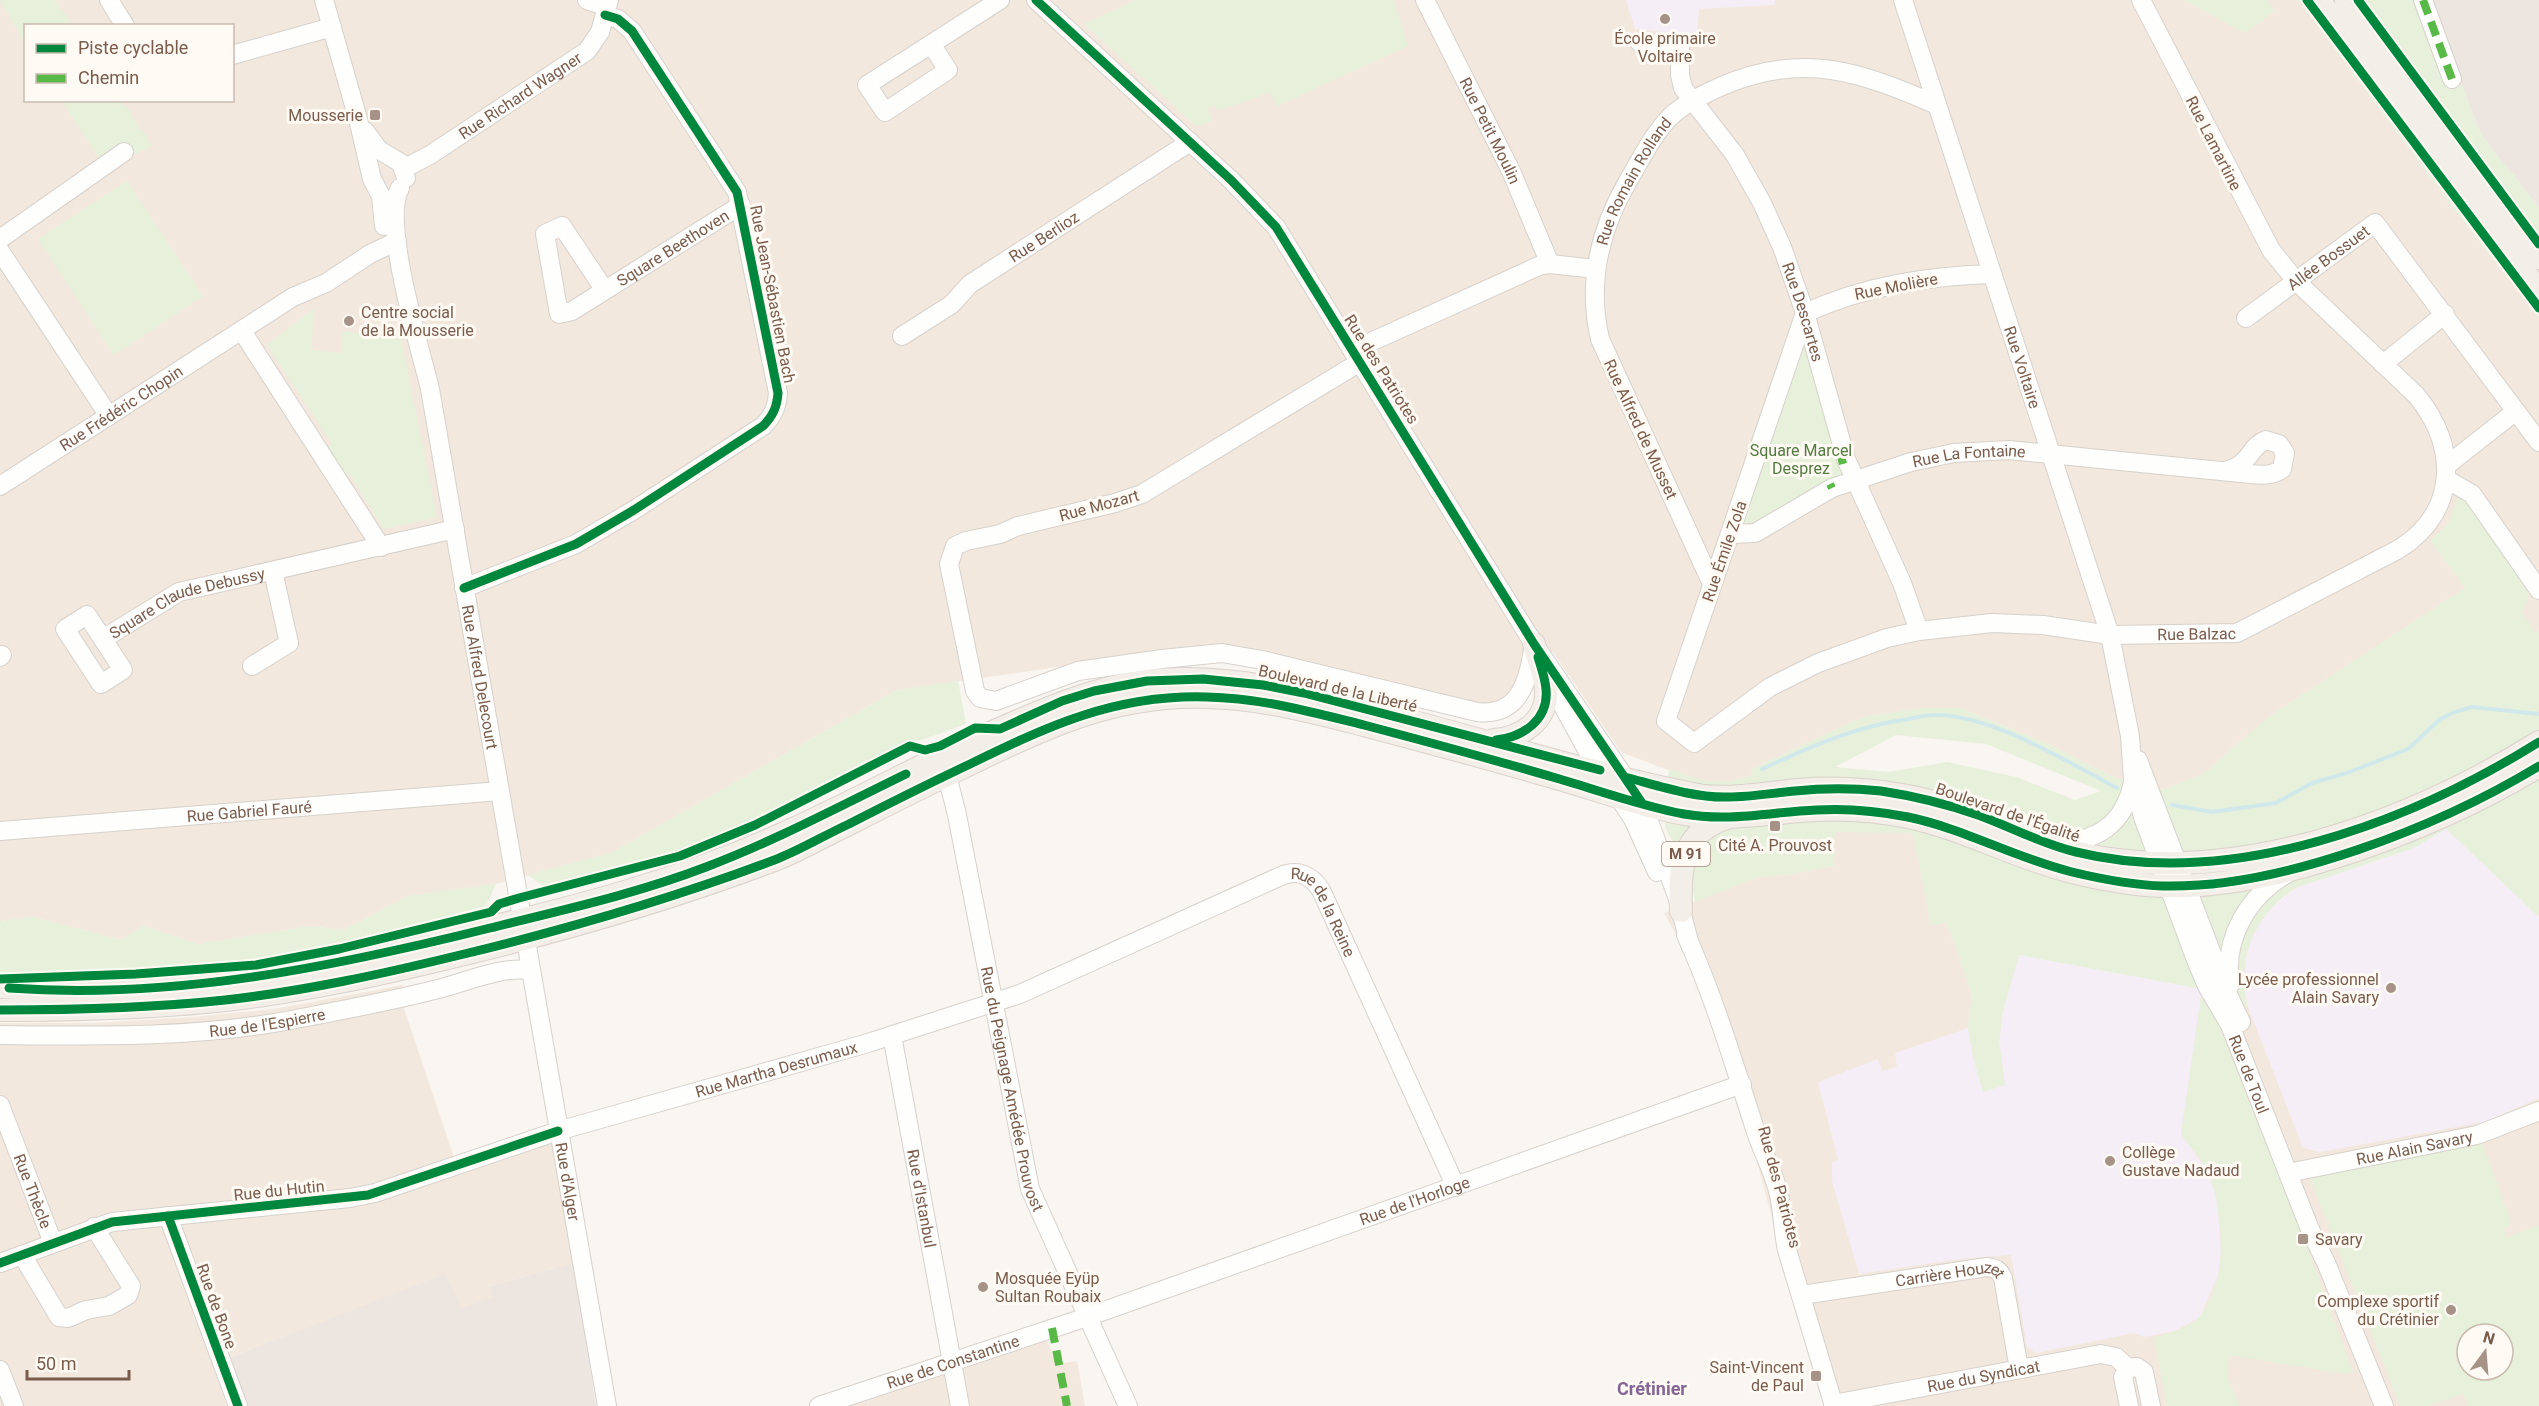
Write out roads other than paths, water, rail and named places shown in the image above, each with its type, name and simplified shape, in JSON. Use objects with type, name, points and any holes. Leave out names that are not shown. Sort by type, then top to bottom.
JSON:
[{"type":"main road","points":[[2319,0],[2539,291]]},
{"type":"main road","points":[[2346,0],[2539,258]]},
{"type":"main road","name":"M 91","points":[[1487,740],[1505,739],[1521,733],[1534,724],[1542,711],[1546,687],[1534,645]]},
{"type":"main road","name":"Boulevard de la Liberté","points":[[524,929],[666,899],[779,858],[1062,701],[1121,685],[1176,679],[1233,681],[1284,689],[1600,770]]},
{"type":"main road","name":"Boulevard de la Liberté","points":[[524,929],[609,898],[706,867],[945,766],[1091,711],[1155,699],[1211,697],[1262,702],[1326,715],[1466,752],[1622,787]]},
{"type":"main road","name":"Boulevard de l'Égalité","points":[[1622,787],[1687,792],[1717,797],[1821,789],[1864,790],[1905,795],[1959,808],[2042,842],[2092,856],[2170,863],[2208,862],[2260,854],[2314,841],[2379,820],[2466,782],[2539,742]]},
{"type":"main road","name":"Boulevard de l'Égalité","points":[[1600,770],[1642,803],[1693,815],[1728,818],[1823,810],[1880,813],[1943,826],[2031,860],[2069,871],[2126,882],[2178,886],[2258,876],[2371,844],[2443,816],[2492,793],[2539,766]]},
{"type":"main road","name":"M 91","points":[[1681,911],[1681,875],[1689,846],[1703,829],[1728,818]]},
{"type":"main road","points":[[0,993],[138,989],[287,972],[524,929]]},
{"type":"main road","points":[[0,1008],[35,1010],[160,1005],[262,995],[358,979],[524,929]]},
{"type":"main road","points":[[0,987],[49,991]]},
{"type":"street","points":[[109,0],[124,24]]},
{"type":"street","name":"Rue Alfred Delecourt","points":[[324,0],[407,293],[430,388],[524,929]]},
{"type":"street","name":"Rue Jean-Sébastien Bach","points":[[464,588],[547,557],[591,536],[769,420],[775,409],[778,393],[741,205],[730,179],[632,31],[607,7],[587,0]]},
{"type":"street","points":[[931,44],[1000,0]]},
{"type":"street","name":"Rue des Patriotes","points":[[1036,0],[1259,207],[1276,227],[1534,645],[1563,685],[1603,749],[1622,787],[1690,945],[1742,1084],[1759,1141],[1776,1182],[1780,1197],[1782,1229],[1803,1295],[1833,1405]]},
{"type":"street","name":"Rue Petit Moulin","points":[[1425,0],[1511,171],[1550,264]]},
{"type":"street","name":"Rue Voltaire","points":[[1903,0],[2110,635],[2130,736],[2178,886]]},
{"type":"street","name":"Rue Lamartine","points":[[2141,0],[2262,235],[2296,281]]},
{"type":"street","points":[[2423,0],[2452,79]]},
{"type":"street","name":"Rue Richard Wagner","points":[[398,163],[430,155],[577,59],[595,42],[607,7]]},
{"type":"street","points":[[234,54],[332,27]]},
{"type":"street","name":"Rue Descartes","points":[[1639,42],[1680,46],[1681,81],[1692,101],[1710,120],[1735,155],[1762,203],[1782,247],[1805,314],[1842,460],[1854,480],[1902,583],[1919,631]]},
{"type":"street","name":"Rue Romain Rolland","points":[[1356,356],[1532,269],[1550,264],[1596,269],[1605,229],[1620,196],[1663,125],[1678,110],[1692,101],[1753,75],[1781,70],[1818,69],[1868,77],[1937,105]]},
{"type":"street","name":"Rue Alfred Delecourt","points":[[358,119],[378,148],[398,163]]},
{"type":"street","name":"Rue Berlioz","points":[[902,336],[952,304],[970,284],[1190,142]]},
{"type":"street","points":[[0,239],[124,152]]},
{"type":"street","points":[[378,161],[398,163],[406,179],[400,188],[386,192],[374,180],[378,161]]},
{"type":"street","name":"Rue Alfred Delecourt","points":[[392,243],[394,210],[400,188]]},
{"type":"street","name":"Square Beethoven","points":[[604,289],[562,226],[545,234],[559,314],[572,310],[604,289],[645,267],[741,205]]},
{"type":"street","name":"Allée Bossuet","points":[[2246,318],[2375,223],[2539,442]]},
{"type":"street","name":"Rue Frédéric Chopin","points":[[0,486],[293,297],[327,283],[392,243]]},
{"type":"street","points":[[0,251],[109,416]]},
{"type":"street","name":"Rue Alfred de Musset","points":[[1596,269],[1595,308],[1600,339],[1712,584]]},
{"type":"street","name":"Rue Molière","points":[[1805,314],[1856,292],[1883,286],[1935,276],[1991,274]]},
{"type":"street","name":"Rue Balzac","points":[[1694,742],[1750,700],[1791,676],[1864,645],[1919,631],[1971,624],[2017,624],[2110,635],[2228,634],[2246,630],[2411,541],[2425,529],[2436,513],[2444,491],[2446,473],[2442,442],[2430,413],[2416,395],[2296,281]]},
{"type":"street","name":"Rue Émile Zola","points":[[1694,742],[1666,721],[1805,314]]},
{"type":"street","points":[[2383,364],[2445,314]]},
{"type":"street","points":[[242,331],[348,492],[381,547]]},
{"type":"street","name":"Rue Mozart","points":[[975,692],[949,564],[956,546],[966,541],[1000,534],[1018,526],[1115,503],[1142,494],[1356,356]]},
{"type":"street","points":[[2516,411],[2446,473],[2472,494],[2539,590]]},
{"type":"street","name":"Rue La Fontaine","points":[[1730,534],[1755,533],[1831,486],[1911,462],[1954,453],[1998,450],[2225,471]]},
{"type":"street","name":"Square Claude Debussy","points":[[103,639],[171,595],[455,529]]},
{"type":"street","name":"Square Claude Debussy","points":[[252,666],[289,643],[273,571]]},
{"type":"street","name":"Rue des Patriotes","points":[[1534,645],[1561,705],[1600,770]]},
{"type":"street","name":"Boulevard de la Liberté","points":[[975,692],[986,701],[996,701],[1078,671],[1222,653],[1262,660],[1461,709],[1492,712],[1512,702],[1523,690],[1534,645]]},
{"type":"street","points":[[1461,709],[1487,740]]},
{"type":"street","name":"Rue Voltaire","points":[[2130,736],[2133,780],[2143,817],[2170,863]]},
{"type":"street","name":"Rue du Peignage Amédée Prouvost","points":[[945,766],[1030,1189],[1128,1406]]},
{"type":"street","points":[[2042,842],[2079,841],[2112,825],[2124,808],[2133,780]]},
{"type":"street","name":"Rue Gabriel Fauré","points":[[0,831],[500,791]]},
{"type":"street","name":"Rue des Patriotes","points":[[1642,803],[1662,852],[1690,945]]},
{"type":"street","name":"Rue de Toul","points":[[2235,1010],[2228,973],[2231,944],[2237,928],[2246,912],[2268,887],[2292,871],[2310,863]]},
{"type":"street","name":"Rue de la Reine","points":[[993,1004],[1028,991],[1281,876],[1294,873],[1304,874],[1312,879],[1321,890],[1456,1186]]},
{"type":"street","name":"Rue de Toul","points":[[2178,886],[2235,1010],[2293,1171],[2309,1227],[2327,1265],[2384,1406]]},
{"type":"street","name":"Rue de Toul","points":[[2178,886],[2207,986],[2230,1025],[2293,1171]]},
{"type":"street","name":"Rue d'Alger","points":[[524,929],[607,1406]]},
{"type":"street","name":"Rue de l'Espierre","points":[[0,1035],[109,1036],[251,1026],[433,991],[515,968],[531,970]]},
{"type":"street","name":"Rue Martha Desrumaux","points":[[558,1131],[993,1004]]},
{"type":"street","name":"Rue d'Istanbul","points":[[892,1035],[960,1406]]},
{"type":"street","name":"Rue de l'Horloge","points":[[1087,1317],[1742,1084]]},
{"type":"street","name":"Rue Thècle","points":[[0,1105],[53,1243]]},
{"type":"street","name":"Rue Alain Savary","points":[[2293,1171],[2477,1135],[2539,1111]]},
{"type":"street","name":"Rue du Hutin","points":[[0,1263],[94,1227],[117,1221],[360,1197],[558,1131]]},
{"type":"street","name":"Rue de Bone","points":[[168,1216],[238,1406]]},
{"type":"street","points":[[22,1255],[59,1317],[68,1318],[86,1310],[112,1305],[128,1295],[131,1288],[94,1227]]},
{"type":"street","name":"Carrière Houzet","points":[[1803,1295],[1987,1267],[1994,1268],[1999,1270],[2003,1278],[2019,1369]]},
{"type":"street","name":"Rue de Constantine","points":[[819,1406],[1087,1317]]},
{"type":"street","name":"Rue du Syndicat","points":[[1833,1405],[2101,1353],[2116,1357],[2128,1368],[2137,1366],[2144,1372],[2151,1406]]},
{"type":"street","points":[[2128,1368],[2123,1377],[2129,1406]]},
{"type":"street","points":[[0,1370],[14,1406]]},
{"type":"waterway","points":[[2172,805],[2212,812],[2276,803],[2312,783],[2347,773],[2408,749],[2440,719],[2455,712],[2472,707],[2539,714]]},
{"type":"waterway","points":[[1762,769],[1852,732],[1889,722],[1936,715],[1958,717],[2005,731],[2053,753],[2117,788]]},
{"type":"place","name":"École primaire Voltaire","points":[[1665,19]]},
{"type":"place","name":"Mousserie","points":[[375,115]]},
{"type":"place","name":"Centre social de la Mousserie","points":[[349,321]]},
{"type":"place","name":"Cité A. Prouvost","points":[[1775,826]]},
{"type":"place","name":"Lycée professionnel Alain Savary","points":[[2391,988]]},
{"type":"place","name":"Collège Gustave Nadaud","points":[[2110,1161]]},
{"type":"place","name":"Savary","points":[[2303,1239]]},
{"type":"place","name":"Mosquée Eyüp Sultan Roubaix","points":[[983,1287]]},
{"type":"place","name":"Complexe sportif du Crétinier","points":[[2451,1310]]},
{"type":"place","name":"Saint-Vincent de Paul","points":[[1816,1376]]},
{"type":"district","name":"Crétinier","points":[[1652,1389]]},
{"type":"park label","name":"Square Marcel Desprez","points":[[1801,459]]}]
